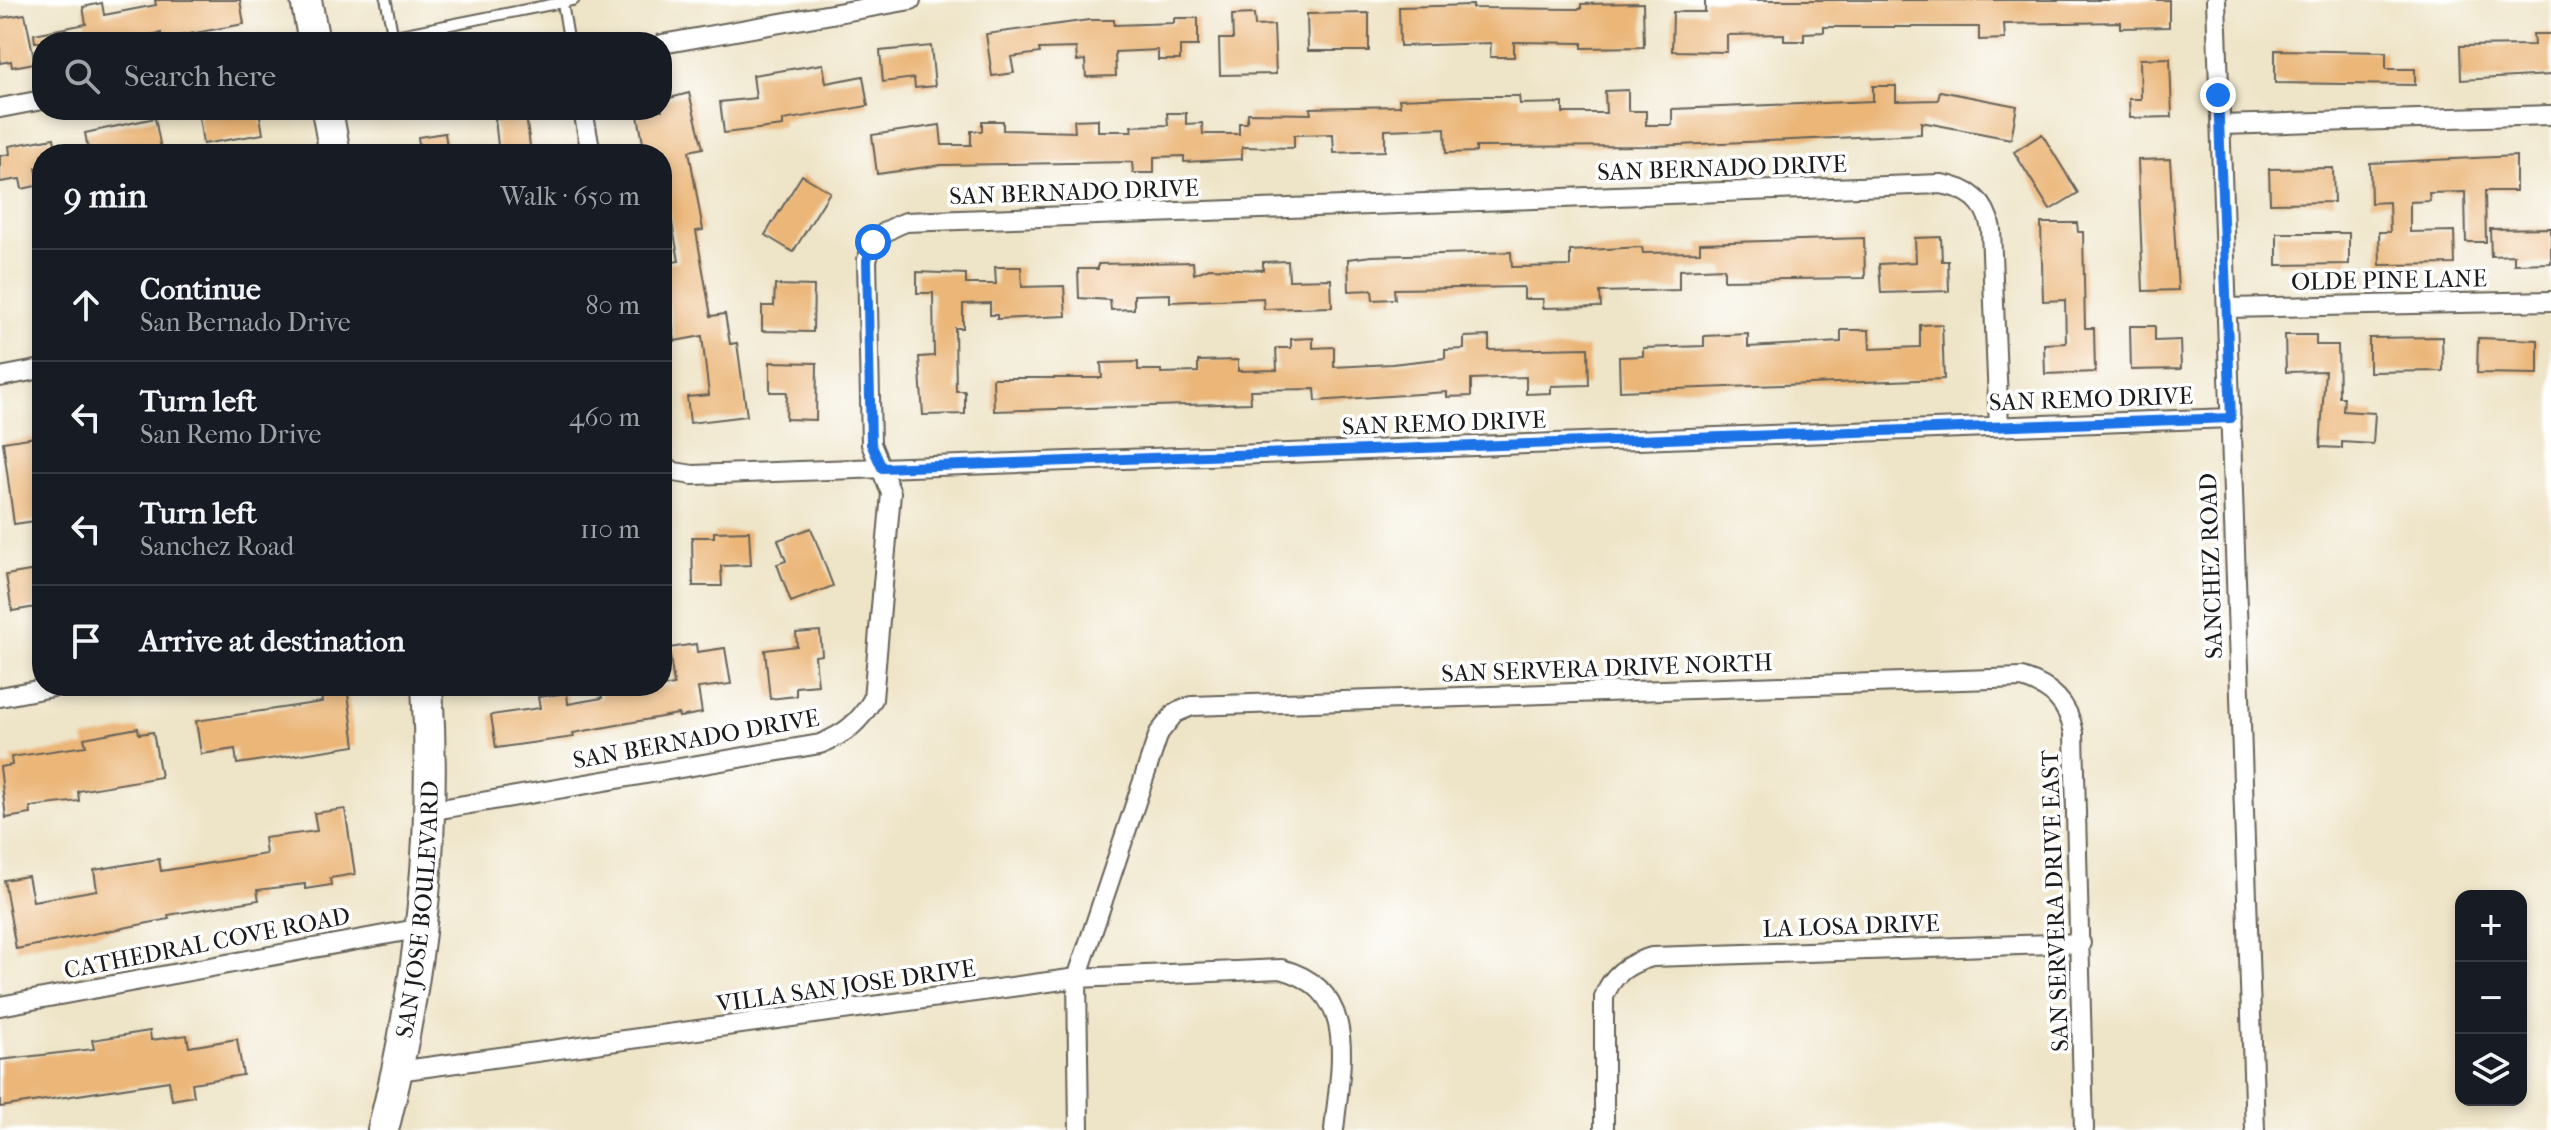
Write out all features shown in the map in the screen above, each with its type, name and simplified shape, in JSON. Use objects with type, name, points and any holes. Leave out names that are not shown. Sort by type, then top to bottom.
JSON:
[{"type":"main road","points":[[306,0],[312,32]]},
{"type":"main road","points":[[329,120],[333,144]]},
{"type":"main road","name":"SAN JOSE BOULEVARD","points":[[383,1130],[398,1071],[422,928],[429,811],[427,696]]},
{"type":"street","points":[[672,42],[911,0]]},
{"type":"street","name":"SANCHEZ ROAD","points":[[2216,0],[2255,1130]]},
{"type":"street","points":[[0,108],[32,102]]},
{"type":"street","points":[[2220,125],[2551,115]]},
{"type":"street","points":[[585,120],[589,144]]},
{"type":"street","name":"SAN BERNADO DRIVE","points":[[429,811],[820,744],[844,734],[862,718],[873,699],[891,493],[871,444],[867,260],[873,242],[888,228],[906,222],[1925,184],[1959,187],[1976,197],[1988,213],[1999,427]]},
{"type":"street","name":"OLDE PINE LANE","points":[[2228,308],[2551,301]]},
{"type":"street","points":[[0,377],[32,371]]},
{"type":"street","name":"SAN REMO DRIVE","points":[[672,470],[693,475],[2231,418]]},
{"type":"street","name":"SAN SERVERA DRIVE NORTH","points":[[1077,978],[1159,733],[1175,713],[1192,706],[1832,683],[2022,678],[2040,683]]},
{"type":"street","name":"SAN SERVERA DRIVE EAST","points":[[2040,683],[2061,699],[2074,733],[2084,1130]]},
{"type":"street","points":[[0,697],[32,691]]},
{"type":"street","name":"CATHEDRAL COVE ROAD","points":[[0,1006],[422,928]]},
{"type":"street","name":"LA LOSA DRIVE","points":[[1604,1130],[1604,997],[1624,968],[1652,957],[2081,943]]},
{"type":"street","name":"VILLA SAN JOSE DRIVE","points":[[398,1071],[1077,978],[1281,969],[1301,974],[1326,994],[1338,1017],[1340,1045],[1334,1130]]},
{"type":"street","points":[[1077,978],[1079,1130]]},
{"type":"lane","points":[[386,0],[392,32]]},
{"type":"lane","points":[[412,32],[574,0]]},
{"type":"lane","points":[[562,1],[567,32]]},
{"type":"building","points":[[155,0],[240,0],[244,24],[200,32],[44,32],[86,24],[83,7],[102,3],[104,15],[156,5]]},
{"type":"building","points":[[1705,0],[2169,0],[2169,27],[2120,28],[2120,22],[2004,24],[2005,39],[1979,40],[1979,27],[1824,27],[1824,32],[1804,33],[1804,41],[1784,41],[1784,34],[1727,35],[1727,52],[1672,51],[1673,12],[1705,12]]},
{"type":"building","points":[[1643,3],[1644,47],[1582,48],[1582,43],[1514,42],[1514,57],[1490,57],[1491,43],[1400,46],[1399,7],[1473,5],[1473,8],[1581,9],[1581,4]]},
{"type":"building","points":[[1369,13],[1369,51],[1308,51],[1307,14]]},
{"type":"building","points":[[25,14],[32,64],[12,67],[11,61],[0,63],[0,18]]},
{"type":"building","points":[[1254,14],[1255,26],[1274,25],[1276,74],[1220,75],[1219,39],[1233,39],[1232,15]]},
{"type":"building","points":[[1174,18],[1198,18],[1198,46],[1180,46],[1180,60],[1158,60],[1158,50],[1115,52],[1116,76],[1086,77],[1085,60],[1077,61],[1076,48],[1039,49],[1040,53],[1011,57],[1014,73],[992,76],[986,34],[1089,20],[1114,20],[1114,25],[1174,23]]},
{"type":"building","points":[[2533,34],[2551,34],[2551,75],[2461,80],[2460,46],[2534,45]]},
{"type":"building","points":[[931,46],[935,86],[915,88],[914,78],[883,82],[880,51]]},
{"type":"building","points":[[2275,50],[2386,52],[2386,69],[2415,69],[2415,85],[2275,83]]},
{"type":"building","points":[[2170,58],[2172,117],[2130,118],[2129,99],[2141,99],[2140,59]]},
{"type":"building","points":[[823,64],[826,83],[863,76],[868,106],[783,120],[783,126],[724,133],[720,102],[756,98],[753,75]]},
{"type":"building","points":[[1873,86],[1896,86],[1896,101],[1938,100],[1940,91],[2017,106],[2011,139],[1921,122],[1921,134],[1656,146],[1476,147],[1476,152],[1446,153],[1445,128],[1385,130],[1385,151],[1334,153],[1333,134],[1294,135],[1294,148],[1242,147],[1242,159],[1184,162],[1184,156],[1154,157],[1154,173],[1133,173],[1132,162],[941,165],[877,174],[872,135],[940,125],[942,145],[971,145],[971,131],[982,131],[982,121],[1003,121],[1003,130],[1075,132],[1074,120],[1098,119],[1098,131],[1132,131],[1131,126],[1168,125],[1167,113],[1186,113],[1186,124],[1202,123],[1203,134],[1239,134],[1239,123],[1247,123],[1248,113],[1311,114],[1310,108],[1400,106],[1399,99],[1474,96],[1519,96],[1520,104],[1563,103],[1563,113],[1606,113],[1605,91],[1628,90],[1628,111],[1646,111],[1646,125],[1672,125],[1672,109],[1873,101]]},
{"type":"building","points":[[689,93],[703,148],[689,151],[703,230],[696,231],[711,316],[725,314],[730,344],[737,343],[747,416],[690,423],[687,397],[709,395],[702,336],[675,341],[672,323],[672,262],[679,261],[672,222],[672,144],[643,144],[639,120],[672,120],[672,97]]},
{"type":"building","points":[[155,120],[160,144],[87,144],[85,133]]},
{"type":"building","points":[[199,120],[261,120],[263,134],[203,144]]},
{"type":"building","points":[[495,120],[527,120],[530,144],[498,144]]},
{"type":"building","points":[[445,133],[447,144],[419,144],[418,137]]},
{"type":"building","points":[[2042,134],[2078,193],[2050,210],[2014,152]]},
{"type":"building","points":[[54,138],[55,144],[32,144],[32,187],[22,189],[20,179],[0,182],[0,156],[10,154],[9,146]]},
{"type":"building","points":[[2516,156],[2516,191],[2485,191],[2486,242],[2466,242],[2465,192],[2429,193],[2430,201],[2410,202],[2410,232],[2454,231],[2455,264],[2380,265],[2379,232],[2390,232],[2389,202],[2371,203],[2370,163]]},
{"type":"building","points":[[2170,159],[2178,290],[2143,291],[2138,160]]},
{"type":"building","points":[[2333,168],[2334,202],[2270,203],[2269,169]]},
{"type":"building","points":[[802,175],[830,192],[793,252],[765,235]]},
{"type":"building","points":[[2041,223],[2077,223],[2078,232],[2083,232],[2085,328],[2094,328],[2095,372],[2045,374],[2044,344],[2066,343],[2065,300],[2043,301]]},
{"type":"building","points":[[2551,228],[2551,263],[2514,264],[2514,255],[2491,256],[2490,229]]},
{"type":"building","points":[[2277,233],[2349,233],[2349,264],[2277,265]]},
{"type":"building","points":[[1941,237],[1942,261],[1948,261],[1949,291],[1881,293],[1879,264],[1916,262],[1915,238]]},
{"type":"building","points":[[1864,238],[1865,278],[1724,280],[1724,268],[1679,270],[1679,290],[1600,292],[1601,307],[1543,308],[1543,299],[1524,299],[1524,287],[1394,289],[1395,299],[1373,300],[1372,290],[1349,291],[1348,259],[1372,256],[1511,252],[1512,267],[1570,266],[1570,251],[1642,247],[1643,253],[1700,252],[1700,243]]},
{"type":"building","points":[[1288,261],[1289,280],[1331,279],[1332,307],[1264,309],[1263,298],[1170,302],[1170,294],[1134,295],[1134,309],[1111,310],[1110,300],[1079,298],[1078,269],[1098,269],[1098,264],[1193,262],[1194,274],[1209,268],[1263,270],[1263,262]]},
{"type":"building","points":[[995,267],[1021,267],[1022,287],[1064,286],[1066,316],[997,319],[997,315],[990,315],[990,303],[963,304],[963,328],[955,328],[956,391],[965,391],[965,414],[923,415],[919,357],[934,356],[933,293],[917,293],[917,272],[966,274],[966,284],[996,284]]},
{"type":"building","points":[[775,285],[814,286],[813,332],[762,331],[762,306],[774,306]]},
{"type":"building","points":[[1942,324],[1944,379],[1620,391],[1619,357],[1643,356],[1643,348],[1704,346],[1704,336],[1748,334],[1748,347],[1841,342],[1841,330],[1869,330],[1870,349],[1920,347],[1920,325]]},
{"type":"building","points":[[2130,326],[2155,326],[2155,341],[2180,340],[2181,369],[2131,370]]},
{"type":"building","points":[[2285,335],[2316,335],[2316,345],[2338,345],[2339,397],[2344,397],[2343,411],[2375,413],[2373,444],[2342,442],[2342,448],[2320,447],[2325,371],[2286,372]]},
{"type":"building","points":[[1489,336],[1489,350],[1588,348],[1589,385],[1551,386],[1551,393],[1526,394],[1526,377],[1471,379],[1471,396],[1447,397],[1447,392],[1316,401],[1315,389],[1250,390],[1251,403],[994,411],[993,378],[1102,378],[1101,363],[1138,362],[1138,370],[1161,370],[1161,373],[1198,372],[1198,361],[1238,360],[1238,371],[1277,370],[1276,348],[1291,348],[1291,339],[1313,338],[1313,348],[1334,347],[1334,367],[1392,364],[1445,358],[1445,350],[1464,349],[1464,337]]},
{"type":"building","points":[[2442,337],[2443,371],[2369,372],[2369,338]]},
{"type":"building","points":[[2478,338],[2538,340],[2538,374],[2477,373]]},
{"type":"building","points":[[770,362],[817,363],[816,420],[786,419],[787,392],[770,392]]},
{"type":"building","points":[[32,438],[32,521],[14,524],[3,442]]},
{"type":"building","points":[[811,528],[833,586],[791,602],[777,564],[786,561],[778,540]]},
{"type":"building","points":[[749,531],[751,565],[721,566],[722,586],[693,586],[692,537],[714,537],[714,532]]},
{"type":"building","points":[[32,571],[32,608],[12,611],[6,575]]},
{"type":"building","points":[[820,631],[822,655],[815,656],[818,685],[796,687],[796,696],[770,699],[765,650],[797,646],[796,633]]},
{"type":"building","points":[[696,644],[697,652],[725,648],[731,684],[698,688],[702,713],[679,717],[678,714],[573,733],[574,737],[496,748],[491,715],[540,708],[538,697],[567,696],[568,704],[602,696],[672,696],[672,648]]},
{"type":"building","points":[[321,696],[348,696],[355,746],[237,764],[235,749],[201,754],[196,721],[322,702]]},
{"type":"building","points":[[138,728],[139,734],[153,732],[161,777],[78,791],[79,801],[30,807],[31,814],[6,818],[0,767],[12,765],[11,757],[86,746],[84,738]]},
{"type":"building","points":[[345,809],[355,874],[330,878],[331,885],[305,889],[305,884],[257,890],[259,900],[168,915],[169,919],[16,949],[4,880],[28,876],[33,901],[97,890],[94,870],[159,859],[161,871],[266,854],[264,838],[317,831],[314,813]]},
{"type":"building","points":[[150,1031],[151,1040],[187,1035],[189,1047],[237,1039],[243,1075],[192,1083],[194,1096],[172,1100],[169,1081],[0,1107],[0,1060],[94,1049],[92,1040]]},
{"type":"route","points":[[873,242],[867,260],[871,444],[882,468],[2231,418],[2218,95]]}]
